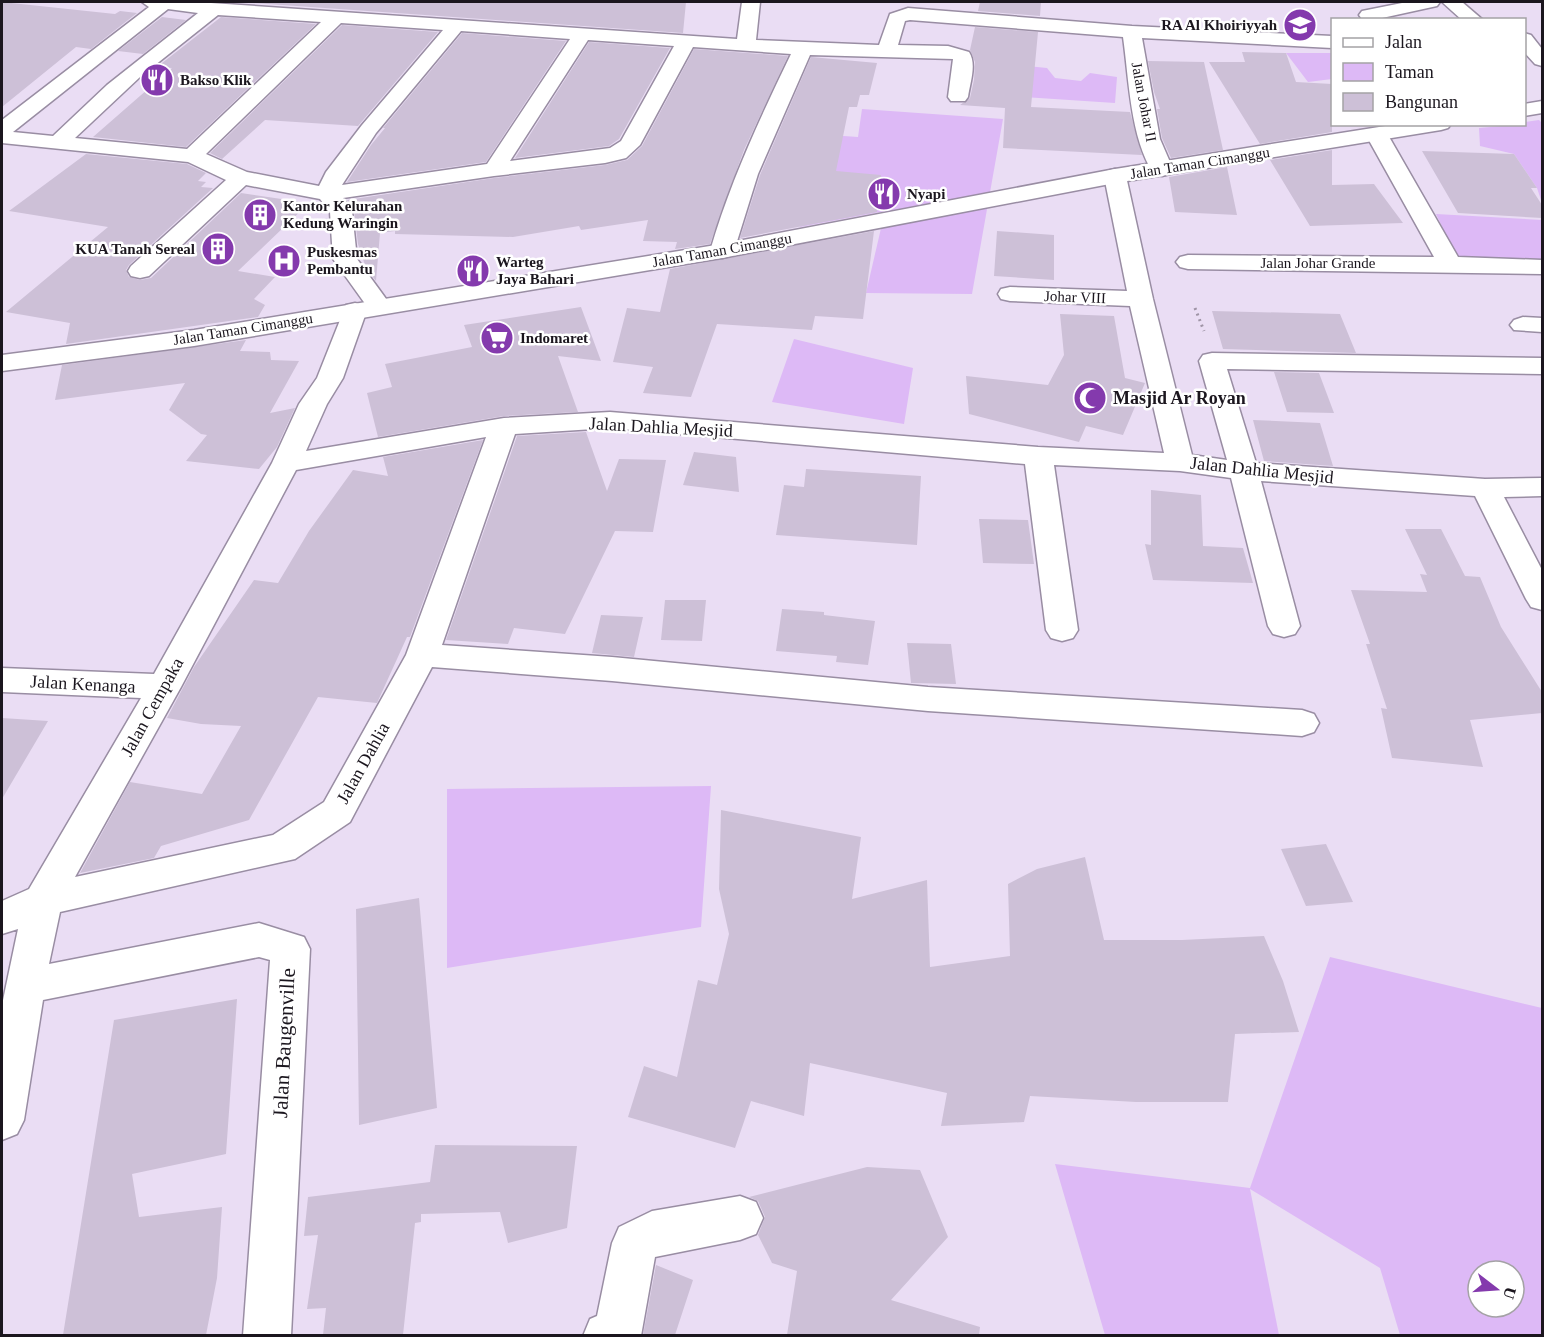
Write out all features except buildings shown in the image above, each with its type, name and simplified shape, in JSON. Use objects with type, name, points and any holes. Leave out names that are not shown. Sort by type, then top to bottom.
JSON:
[{"type":"street","points":[[2,130],[126,36],[161,2],[214,9],[456,26],[803,48],[948,52],[963,56],[958,97]]},
{"type":"street","points":[[746,44],[751,2]]},
{"type":"street","points":[[1368,15],[1431,2]]},
{"type":"street","points":[[1451,2],[1471,18]]},
{"type":"street","points":[[58,143],[108,93],[214,9]]},
{"type":"street","points":[[887,51],[897,18],[908,14],[1132,32],[1331,42]]},
{"type":"street","points":[[192,156],[337,17]]},
{"type":"street","points":[[327,194],[334,177],[369,129],[456,26]]},
{"type":"street","name":"Jalan Johar II","points":[[1132,32],[1149,140],[1162,170]]},
{"type":"street","points":[[494,169],[583,33]]},
{"type":"street","points":[[2,137],[192,156],[241,178],[327,194],[494,169],[605,157],[624,149],[640,126],[687,40]]},
{"type":"street","points":[[1526,41],[1542,60]]},
{"type":"street","points":[[722,251],[728,226],[771,116],[803,48]]},
{"type":"street","points":[[1526,110],[1542,107]]},
{"type":"street","name":"Jalan Taman Cimanggu","points":[[2,363],[194,338],[722,251],[1115,176],[1429,126]]},
{"type":"street","points":[[1377,135],[1448,264]]},
{"type":"street","points":[[1115,176],[1141,299],[1180,462]]},
{"type":"street","points":[[140,271],[241,178]]},
{"type":"street","points":[[327,194],[341,211],[345,259],[368,308]]},
{"type":"street","name":"Jalan Johar Grande","points":[[1188,262],[1542,267]]},
{"type":"street","name":"Johar VIII","points":[[1010,294],[1141,299]]},
{"type":"street","name":"Jalan Cempaka","points":[[2,1120],[25,986],[43,900],[164,687],[286,464],[314,404],[368,308]]},
{"type":"street","points":[[1284,626],[1244,471],[1212,361],[1542,366]]},
{"type":"street","name":"Jalan Dahlia Mesjid","points":[[286,464],[504,426],[610,420],[1038,456],[1180,462],[1244,471],[1485,488],[1542,487]]},
{"type":"street","name":"Jalan Dahlia","points":[[43,900],[282,848],[337,812],[422,655],[504,426]]},
{"type":"street","points":[[1038,456],[1062,630]]},
{"type":"street","points":[[1485,488],[1542,598]]},
{"type":"street","points":[[422,655],[612,669],[928,699],[1302,723]]},
{"type":"street","name":"Jalan Kenanga","points":[[2,680],[164,687]]},
{"type":"street","points":[[2,918],[43,900]]},
{"type":"street","name":"Jalan Baugenville","points":[[25,986],[259,940],[290,949],[267,1335]]},
{"type":"street","points":[[607,1335],[618,1334],[634,1243],[652,1234],[740,1218]]},
{"type":"green space","points":[[1286,53],[1331,53],[1331,79],[1308,82]]},
{"type":"green space","points":[[1017,65],[1047,68],[1055,78],[1081,81],[1090,73],[1117,77],[1115,103],[1010,96]]},
{"type":"green space","points":[[862,109],[1003,119],[972,294],[866,293],[885,211],[800,227],[832,149],[786,132],[858,137]]},
{"type":"green space","points":[[1539,120],[1542,123],[1542,203],[1537,188],[1514,154],[1480,146],[1479,128],[1526,126],[1526,122]]},
{"type":"green space","points":[[1436,214],[1542,220],[1542,265],[1458,261]]},
{"type":"green space","points":[[794,339],[913,368],[904,424],[772,402]]},
{"type":"green space","points":[[711,786],[701,927],[447,968],[447,789]]},
{"type":"green space","points":[[1330,957],[1542,1008],[1542,1335],[1400,1335],[1380,1268],[1250,1189],[1279,1335],[1105,1335],[1055,1164],[1250,1188]]},
{"type":"place","name":"RA Al Khoiriyyah","points":[[1300,25]]},
{"type":"place","name":"Bakso Klik","points":[[157,80]]},
{"type":"place","name":"Nyapi","points":[[884,194]]},
{"type":"place","name":"Kantor Kelurahan Kedung Waringin","points":[[260,215]]},
{"type":"place","name":"KUA Tanah Sereal","points":[[218,249]]},
{"type":"place","name":"Puskesmas Pembantu","points":[[284,261]]},
{"type":"place","name":"Warteg Jaya Bahari","points":[[473,271]]},
{"type":"place","name":"Indomaret","points":[[497,338]]},
{"type":"place","name":"Masjid Ar Royan","points":[[1090,398]]}]
